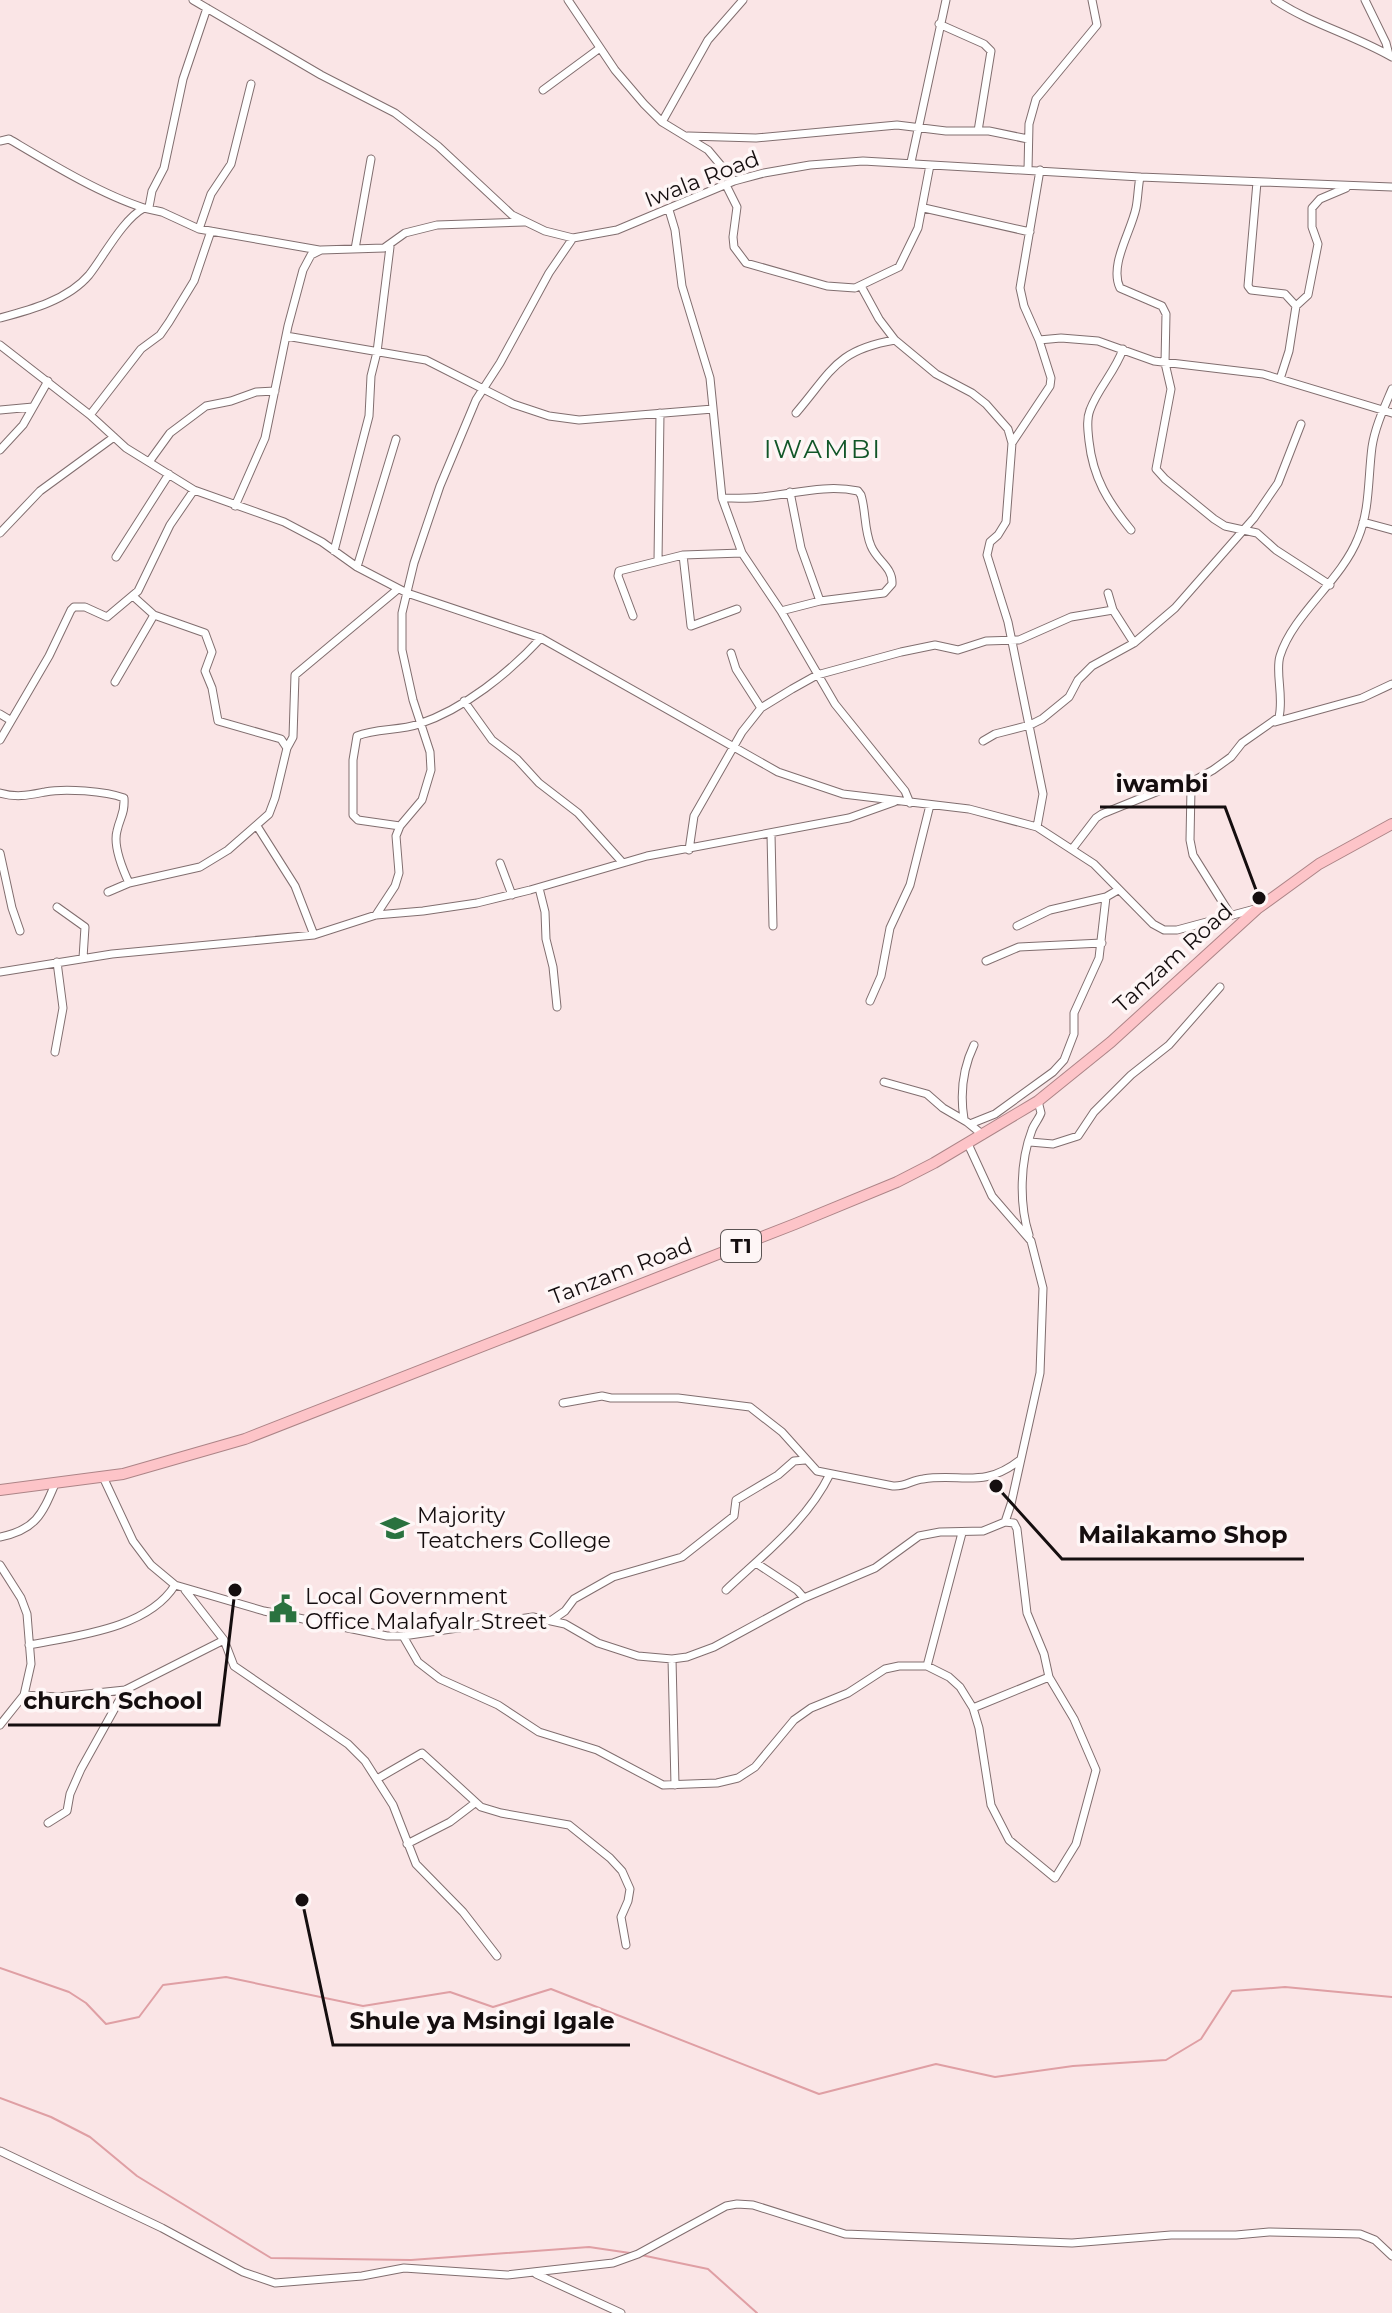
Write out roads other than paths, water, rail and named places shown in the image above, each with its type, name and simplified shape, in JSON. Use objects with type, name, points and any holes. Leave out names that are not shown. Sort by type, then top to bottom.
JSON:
[{"type":"highway","name":"Tanzam Road","points":[[0,1490],[103,1477],[245,1439],[897,1182],[968,1144],[1038,1101],[1111,1042],[1257,909],[1319,864],[1392,824]]},
{"type":"street","name":"Iwala Road","points":[[193,0],[321,75],[395,113],[438,146],[512,215],[545,231],[573,238],[617,230],[730,183],[764,173],[810,165],[863,161],[1392,187]]},
{"type":"street","points":[[568,0],[624,81],[662,122],[708,150],[730,183],[737,207],[734,247],[746,263],[827,286],[861,286],[899,267],[912,243],[924,208],[930,165]]},
{"type":"street","points":[[662,122],[708,40],[743,0]]},
{"type":"street","points":[[911,162],[946,0]]},
{"type":"street","points":[[1028,170],[1028,139],[1036,99],[1099,22],[1092,0]]},
{"type":"street","points":[[1275,0],[1299,15],[1354,36],[1390,56]]},
{"type":"street","points":[[1365,0],[1390,56]]},
{"type":"street","points":[[0,318],[37,307],[76,287],[128,222],[146,208],[164,168],[183,79],[207,8]]},
{"type":"street","points":[[939,24],[975,39],[991,51],[978,131]]},
{"type":"street","points":[[543,90],[600,48]]},
{"type":"street","points":[[199,229],[211,194],[231,164],[251,84]]},
{"type":"street","points":[[688,136],[756,138],[897,125],[978,131],[1028,139]]},
{"type":"street","points":[[2,138],[121,200],[199,229],[321,250],[390,247],[405,233],[424,227],[526,222]]},
{"type":"street","points":[[355,249],[371,159]]},
{"type":"street","points":[[1012,443],[1050,386],[1050,370],[1024,306],[1020,288],[1040,170]]},
{"type":"street","points":[[1140,177],[1136,208],[1119,259],[1117,284],[1164,308],[1165,363],[1171,389],[1156,469],[1214,519],[1225,526],[1257,533],[1276,550],[1330,585]]},
{"type":"street","points":[[1257,182],[1248,286],[1251,290],[1285,294],[1296,306]]},
{"type":"street","points":[[1280,379],[1289,351],[1296,306],[1308,295],[1318,244],[1312,227],[1312,208],[1320,199],[1348,187]]},
{"type":"street","points":[[924,208],[1030,232]]},
{"type":"street","points":[[669,210],[675,230],[682,286],[710,378],[722,498],[742,553],[781,611],[835,704],[908,795],[910,803]]},
{"type":"street","points":[[90,415],[141,349],[160,335],[169,322],[190,290],[211,231]]},
{"type":"street","points":[[376,915],[395,886],[399,873],[395,843],[400,826],[418,806],[432,761],[413,700],[402,650],[402,613],[407,593],[440,486],[482,390],[549,273],[573,238]]},
{"type":"street","points":[[334,551],[369,416],[371,376],[377,352],[390,247]]},
{"type":"street","points":[[235,506],[265,438],[286,336],[307,262],[311,255],[321,250]]},
{"type":"street","points":[[861,286],[895,340],[936,374],[986,404],[1008,429],[1012,443],[1006,522],[990,542],[987,555],[1008,622],[1043,794],[1037,827]]},
{"type":"street","points":[[286,336],[426,360],[531,412],[563,418],[595,419],[713,409]]},
{"type":"street","points":[[796,413],[846,355],[874,343],[895,340]]},
{"type":"street","points":[[1039,340],[1098,341],[1165,363],[1213,367],[1280,379],[1392,413]]},
{"type":"street","points":[[0,345],[114,437],[194,490],[284,522],[357,567],[407,593],[541,638],[778,772],[843,794],[969,809],[1037,827],[1094,864],[1153,924],[1164,930],[1177,930],[1257,909]]},
{"type":"street","points":[[1123,349],[1093,403],[1088,423],[1093,463],[1100,487],[1131,530]]},
{"type":"street","points":[[0,450],[23,425],[48,381]]},
{"type":"street","points":[[1073,848],[1102,814],[1166,788],[1193,783],[1222,764],[1280,712],[1279,662],[1283,649],[1330,585],[1359,537],[1372,443],[1392,389]]},
{"type":"street","points":[[149,462],[170,433],[206,406],[256,392],[275,391]]},
{"type":"street","points":[[0,410],[33,407]]},
{"type":"street","points":[[658,561],[660,413]]},
{"type":"street","points":[[983,741],[1042,719],[1069,697],[1078,680],[1092,666],[1134,643],[1175,608],[1246,529],[1278,483],[1301,424]]},
{"type":"street","points":[[0,533],[40,491],[114,437]]},
{"type":"street","points":[[357,567],[396,439]]},
{"type":"street","points":[[116,557],[169,474]]},
{"type":"street","points":[[722,498],[840,489],[858,491],[873,551],[892,576],[892,584],[884,593],[820,601],[781,611]]},
{"type":"street","points":[[0,740],[49,656],[71,610],[85,607],[107,617],[134,597],[170,525],[194,490]]},
{"type":"street","points":[[790,492],[801,548],[820,601]]},
{"type":"street","points":[[1363,522],[1392,530]]},
{"type":"street","points":[[633,616],[618,573],[683,555],[742,553]]},
{"type":"street","points":[[683,555],[691,626],[737,609]]},
{"type":"street","points":[[108,892],[129,883],[200,867],[228,850],[257,826],[272,807],[287,748],[293,737],[295,675],[398,589]]},
{"type":"street","points":[[1108,593],[1113,610],[1134,643]]},
{"type":"street","points":[[134,597],[154,615],[200,630],[208,637],[212,652],[206,673],[218,721],[281,739],[287,748]]},
{"type":"street","points":[[689,850],[694,816],[733,747],[761,708],[817,675],[928,646],[942,645],[958,650],[986,641],[1019,640],[1084,613],[1113,610]]},
{"type":"street","points":[[115,682],[154,615]]},
{"type":"street","points":[[400,826],[358,820],[353,815],[356,741],[362,734],[422,724],[464,701],[515,664],[541,638]]},
{"type":"street","points":[[731,653],[736,669],[761,708]]},
{"type":"street","points":[[1272,722],[1362,698],[1392,684]]},
{"type":"street","points":[[464,701],[492,740],[578,813],[622,862]]},
{"type":"street","points":[[0,714],[10,720]]},
{"type":"street","points":[[1193,783],[1190,840],[1193,855],[1230,914]]},
{"type":"street","points":[[0,793],[28,796],[64,790],[124,798],[125,810],[117,830],[117,842],[129,883]]},
{"type":"street","points":[[2,969],[314,935],[376,915],[423,911],[512,895],[664,852],[689,850],[849,818],[896,801]]},
{"type":"street","points":[[870,1001],[881,976],[890,928],[910,885],[930,805]]},
{"type":"street","points":[[257,826],[295,886],[314,935]]},
{"type":"street","points":[[771,834],[773,926]]},
{"type":"street","points":[[0,853],[20,931]]},
{"type":"street","points":[[500,863],[512,895]]},
{"type":"street","points":[[539,888],[557,1007]]},
{"type":"street","points":[[1017,926],[1050,910],[1106,897],[1118,890]]},
{"type":"street","points":[[967,1122],[995,1114],[1053,1072],[1064,1060],[1074,1034],[1074,1013],[1095,970],[1102,943],[1106,897]]},
{"type":"street","points":[[57,907],[85,927],[83,958]]},
{"type":"street","points":[[986,961],[1019,947],[1102,943]]},
{"type":"street","points":[[55,1052],[63,1008],[57,962]]},
{"type":"street","points":[[1030,1142],[1053,1144],[1078,1136],[1094,1112],[1131,1075],[1169,1045],[1220,987]]},
{"type":"street","points":[[967,1122],[963,1082],[974,1045]]},
{"type":"street","points":[[884,1082],[927,1094],[983,1135]]},
{"type":"street","points":[[1005,1522],[1038,1383],[1043,1342],[1043,1288],[1027,1229],[1023,1189],[1025,1157],[1041,1113],[1038,1101]]},
{"type":"street","points":[[968,1144],[992,1196],[1031,1241]]},
{"type":"street","points":[[563,1403],[602,1396],[678,1398],[750,1407],[782,1432],[817,1471],[899,1486],[927,1478],[963,1480],[989,1477],[1020,1460]]},
{"type":"street","points":[[552,1620],[578,1597],[613,1577],[682,1557],[734,1516],[736,1500],[778,1475],[794,1461],[805,1460]]},
{"type":"street","points":[[726,1590],[812,1505],[830,1474]]},
{"type":"street","points":[[103,1477],[133,1541],[151,1565],[185,1590],[377,1634],[403,1636],[521,1618],[552,1620],[613,1649],[638,1656],[672,1659],[714,1647],[804,1598],[875,1568],[919,1536],[940,1532],[962,1533],[992,1528],[1005,1522],[1014,1523],[1026,1606],[1049,1677],[1074,1719],[1096,1770],[1076,1844],[1055,1878],[1011,1842],[994,1812],[973,1708],[960,1687],[949,1677],[927,1666],[885,1669],[848,1693],[811,1708],[794,1720],[755,1767],[738,1778],[717,1783],[675,1785],[659,1784],[588,1746],[539,1732],[498,1705],[440,1679],[418,1662],[403,1636]]},
{"type":"street","points":[[0,1537],[31,1525],[46,1506],[55,1484]]},
{"type":"street","points":[[927,1666],[962,1533]]},
{"type":"street","points":[[756,1563],[804,1598]]},
{"type":"street","points":[[0,1565],[21,1598],[27,1614],[30,1676],[24,1695],[0,1725]]},
{"type":"street","points":[[29,1645],[126,1622],[157,1603],[175,1585]]},
{"type":"street","points":[[185,1590],[224,1640],[234,1666],[348,1744],[365,1761],[393,1805],[416,1864],[463,1912],[497,1956]]},
{"type":"street","points":[[24,1695],[58,1697],[125,1690],[224,1640]]},
{"type":"street","points":[[672,1659],[675,1785]]},
{"type":"street","points":[[973,1708],[1049,1677]]},
{"type":"street","points":[[48,1823],[67,1811],[70,1794],[81,1769],[125,1690]]},
{"type":"street","points":[[377,1779],[422,1753],[475,1803],[501,1813],[569,1825],[622,1871],[630,1889],[620,1919],[626,1945]]},
{"type":"street","points":[[407,1844],[450,1822],[475,1803]]},
{"type":"street","points":[[0,2151],[268,2282],[353,2277],[418,2267],[480,2275],[534,2273],[626,2260],[726,2206],[737,2204],[765,2208],[845,2234],[1072,2243],[1269,2232],[1360,2234],[1375,2240],[1392,2256]]},
{"type":"street","points":[[534,2273],[621,2313]]},
{"type":"waterway","points":[[0,1968],[69,1992],[86,2003],[106,2024],[139,2017],[163,1985],[226,1977],[363,2006],[450,1992],[493,2007],[551,1989],[819,2094],[936,2064],[995,2077],[1073,2066],[1166,2060],[1201,2039],[1232,1991],[1285,1987],[1392,1997]]},
{"type":"waterway","points":[[0,2098],[51,2117],[90,2137],[137,2176],[271,2258],[411,2260],[589,2247],[630,2253]]},
{"type":"waterway","points":[[641,2255],[708,2269],[757,2313]]},
{"type":"place","name":"iwambi","points":[[1259,898]]},
{"type":"place","name":"Mailakamo Shop","points":[[996,1486]]},
{"type":"place","name":"Majority Teatchers College","points":[[395,1528]]},
{"type":"place","name":"church School","points":[[235,1590]]},
{"type":"place","name":"Local Government Office Malafyalr Street","points":[[283,1609]]},
{"type":"place","name":"Shule ya Msingi Igale","points":[[302,1900]]},
{"type":"district","name":"IWAMBI","points":[[823,449]]}]
